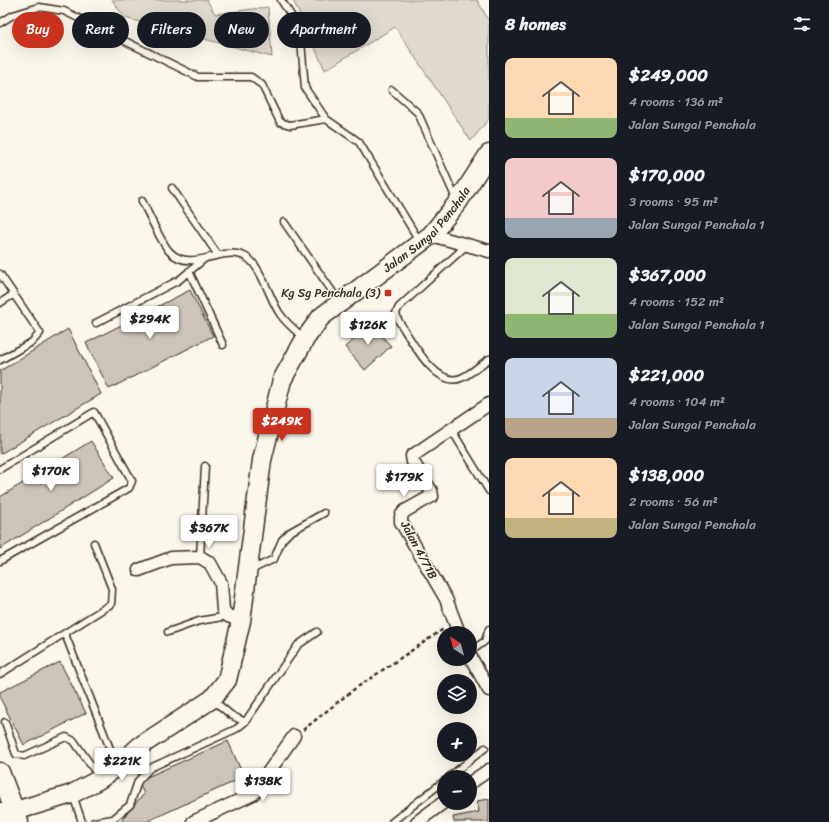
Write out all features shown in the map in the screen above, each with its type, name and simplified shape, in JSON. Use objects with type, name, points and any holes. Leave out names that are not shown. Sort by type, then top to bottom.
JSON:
[{"type":"street","name":"Jalan Sungai Penchala","points":[[13,818],[38,805],[72,794],[100,779],[117,768],[140,746],[212,699],[227,680],[234,619],[248,572],[262,460],[282,380],[305,339],[321,317],[426,239],[458,202],[489,154]]},
{"type":"street","points":[[426,239],[467,245],[489,251]]},
{"type":"street","name":"Jalan 4/71B","points":[[457,626],[446,599],[402,522],[401,516],[432,496],[431,491],[413,462],[412,456],[489,404]]},
{"type":"street","points":[[139,570],[171,558],[200,557],[210,563],[221,582],[223,610],[234,619]]},
{"type":"street","points":[[476,666],[489,690]]},
{"type":"street","points":[[193,822],[253,794],[294,736]]},
{"type":"street","points":[[477,778],[489,770]]},
{"type":"street","points":[[0,772],[13,818]]},
{"type":"street","points":[[417,822],[437,807]]},
{"type":"lane","points":[[281,0],[300,29],[305,88],[326,119],[359,142],[426,239]]},
{"type":"lane","points":[[0,23],[13,14],[39,7],[64,11],[198,77],[252,78],[262,85],[280,122],[290,125],[326,119]]},
{"type":"lane","points":[[392,90],[418,114],[458,202]]},
{"type":"lane","points":[[172,188],[218,255]]},
{"type":"lane","points":[[142,201],[169,252],[181,259],[203,260]]},
{"type":"lane","points":[[284,222],[340,302]]},
{"type":"lane","points":[[467,245],[399,307],[396,313],[398,320],[432,370],[446,379],[461,379],[489,359]]},
{"type":"lane","points":[[96,323],[179,280],[203,260],[232,252],[247,257],[255,266],[280,315],[305,339]]},
{"type":"lane","points":[[189,271],[223,344]]},
{"type":"lane","points":[[0,274],[40,333],[32,342],[0,360]]},
{"type":"lane","points":[[0,303],[14,294]]},
{"type":"lane","points":[[0,469],[94,412],[132,481],[129,488],[0,561]]},
{"type":"lane","points":[[451,429],[489,491]]},
{"type":"lane","points":[[200,557],[205,466]]},
{"type":"lane","points":[[248,572],[274,559],[282,540],[290,532],[324,514]]},
{"type":"lane","points":[[0,674],[111,604],[112,589],[94,543]]},
{"type":"lane","points":[[168,632],[199,621],[234,619]]},
{"type":"lane","points":[[477,647],[485,641],[489,629]]},
{"type":"lane","points":[[94,822],[113,819],[130,805],[138,781],[150,768],[236,729],[245,722],[298,645],[317,632]]},
{"type":"lane","points":[[65,634],[117,768]]},
{"type":"lane","points":[[212,699],[231,715],[245,722]]},
{"type":"lane","points":[[5,722],[16,754],[24,756],[66,737],[74,741],[100,779]]},
{"type":"lane","points":[[458,770],[485,748]]},
{"type":"lane","points":[[392,822],[437,787]]},
{"type":"lane","points":[[72,794],[82,822]]},
{"type":"path","points":[[294,736],[353,690],[437,639]]},
{"type":"shaded area","points":[[112,0],[207,0],[214,12],[214,42],[206,39],[206,12],[137,12],[137,21],[129,19],[129,12],[121,12]]},
{"type":"shaded area","points":[[293,0],[477,0],[489,21],[489,119],[471,141],[395,27],[371,42],[371,12],[298,12]]},
{"type":"shaded area","points":[[268,7],[268,12],[230,12]]},
{"type":"shaded area","points":[[269,20],[272,57],[238,48],[269,48]]},
{"type":"shaded area","points":[[315,48],[361,48],[325,70]]},
{"type":"building","points":[[190,290],[213,336],[109,389],[86,343]]},
{"type":"building","points":[[373,322],[380,329],[377,331],[391,346],[365,370],[345,347]]},
{"type":"building","points":[[68,329],[101,394],[0,454],[0,371]]},
{"type":"building","points":[[91,441],[114,478],[0,549],[0,497]]},
{"type":"building","points":[[60,662],[86,713],[24,745],[0,698],[0,692]]},
{"type":"building","points":[[228,741],[244,777],[146,822],[121,822],[129,810],[144,794],[138,781]]},
{"type":"building","points":[[489,799],[489,822],[454,822],[453,817],[479,812],[477,801]]},
{"type":"place","name":"Kg Sg Penchala (3)","points":[[388,293]]}]
